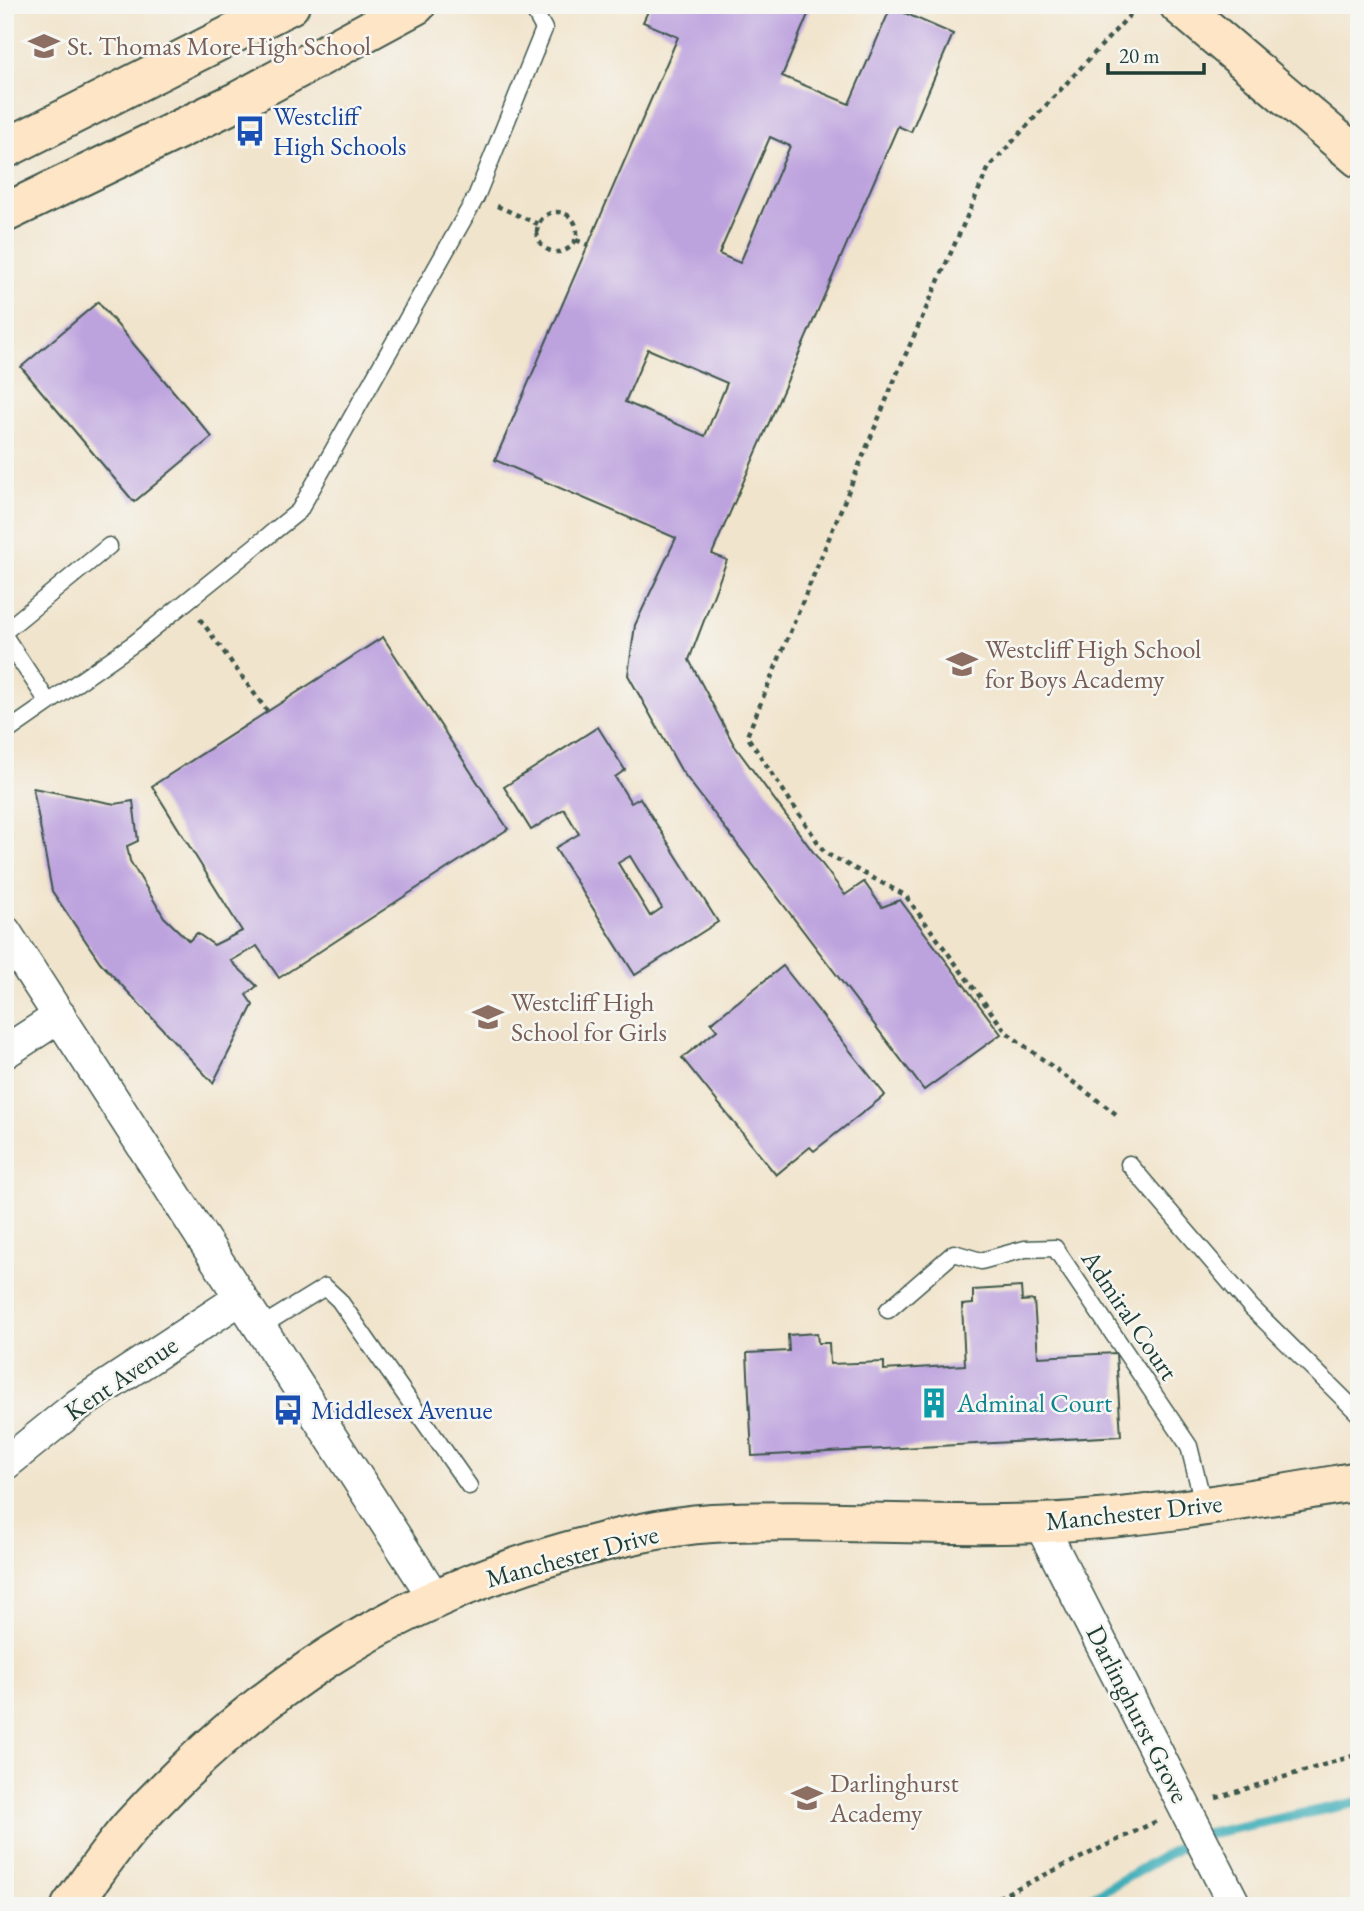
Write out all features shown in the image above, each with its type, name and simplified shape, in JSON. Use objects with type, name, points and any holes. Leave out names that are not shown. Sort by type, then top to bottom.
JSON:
[{"type":"street","points":[[5,149],[290,5]]},
{"type":"street","points":[[5,213],[238,101],[416,5]]},
{"type":"street","points":[[1179,5],[1359,158]]},
{"type":"street","points":[[5,932],[435,1597]]},
{"type":"street","points":[[5,1052],[60,1016]]},
{"type":"street","name":"Kent Avenue","points":[[5,1464],[78,1405],[241,1298]]},
{"type":"street","name":"Manchester Drive","points":[[71,1906],[129,1829],[197,1758],[267,1699],[359,1638],[435,1597],[531,1562],[617,1538],[710,1523],[1040,1523],[1204,1507],[1359,1481]]},
{"type":"street","name":"Darlinghurst Grove","points":[[1040,1523],[1235,1906]]},
{"type":"lane","points":[[5,733],[136,642],[299,511],[476,197],[544,29],[531,5]]},
{"type":"lane","points":[[5,631],[110,547]]},
{"type":"lane","points":[[5,637],[48,702]]},
{"type":"lane","points":[[1129,1164],[1251,1307],[1359,1414]]},
{"type":"lane","name":"Admiral Court","points":[[888,1310],[954,1253],[981,1261],[1026,1249],[1055,1248],[1189,1446],[1204,1507]]},
{"type":"lane","points":[[260,1327],[324,1287],[339,1300],[469,1486]]},
{"type":"path","points":[[1116,1114],[1006,1032],[905,895],[825,853],[747,736],[897,374],[989,167],[1087,65],[1139,5]]},
{"type":"path","points":[[476,197],[538,224]]},
{"type":"path","points":[[548,214],[568,215],[577,226],[576,240],[562,252],[549,251],[537,237],[538,224],[548,214]]},
{"type":"path","points":[[576,240],[588,245]]},
{"type":"path","points":[[188,601],[267,711]]},
{"type":"building","points":[[651,5],[812,5],[782,76],[849,104],[891,7],[953,34],[911,132],[898,126],[712,554],[727,560],[689,660],[734,745],[845,895],[864,882],[882,907],[900,900],[1001,1034],[924,1090],[681,770],[628,675],[635,625],[676,538],[495,460],[678,37],[643,22]],"holes":[[[770,137],[790,146],[740,263],[719,254]],[[648,349],[727,383],[705,436],[625,402]]]},
{"type":"building","points":[[98,302],[212,437],[134,502],[21,367]]},
{"type":"building","points":[[383,637],[508,829],[279,978],[257,946],[231,961],[257,986],[246,995],[253,1005],[213,1083],[100,962],[52,891],[33,788],[115,804],[133,801],[138,841],[127,846],[130,861],[164,917],[189,941],[197,933],[214,945],[242,931],[152,786]]},
{"type":"building","points":[[598,727],[625,770],[615,777],[631,803],[640,798],[718,922],[635,975],[555,848],[579,834],[564,809],[531,830],[504,787]],"holes":[[[630,856],[662,908],[650,916],[618,863]]]},
{"type":"building","points":[[783,966],[885,1095],[814,1151],[810,1147],[776,1175],[682,1058],[717,1030],[711,1023]]},
{"type":"building","name":"Adminal Court","points":[[1021,1287],[1022,1301],[1034,1300],[1038,1357],[1116,1353],[1121,1436],[752,1456],[747,1353],[789,1351],[788,1335],[817,1333],[818,1343],[829,1343],[830,1364],[884,1362],[884,1370],[965,1365],[962,1305],[973,1304],[973,1290]]},
{"type":"waterway","points":[[1076,1906],[1202,1835],[1359,1802]]},
{"type":"place","name":"St. Thomas More High School","points":[[44,46]]},
{"type":"place","name":"Westcliff High Schools","points":[[250,131]]},
{"type":"place","name":"Westcliff High School for Boys Academy","points":[[962,664]]},
{"type":"place","name":"Westcliff High School for Girls","points":[[488,1017]]},
{"type":"place","name":"Adminal Court","points":[[934,1403]]},
{"type":"place","name":"Middlesex Avenue","points":[[288,1410]]},
{"type":"place","name":"Darlinghurst Academy","points":[[807,1798]]}]
